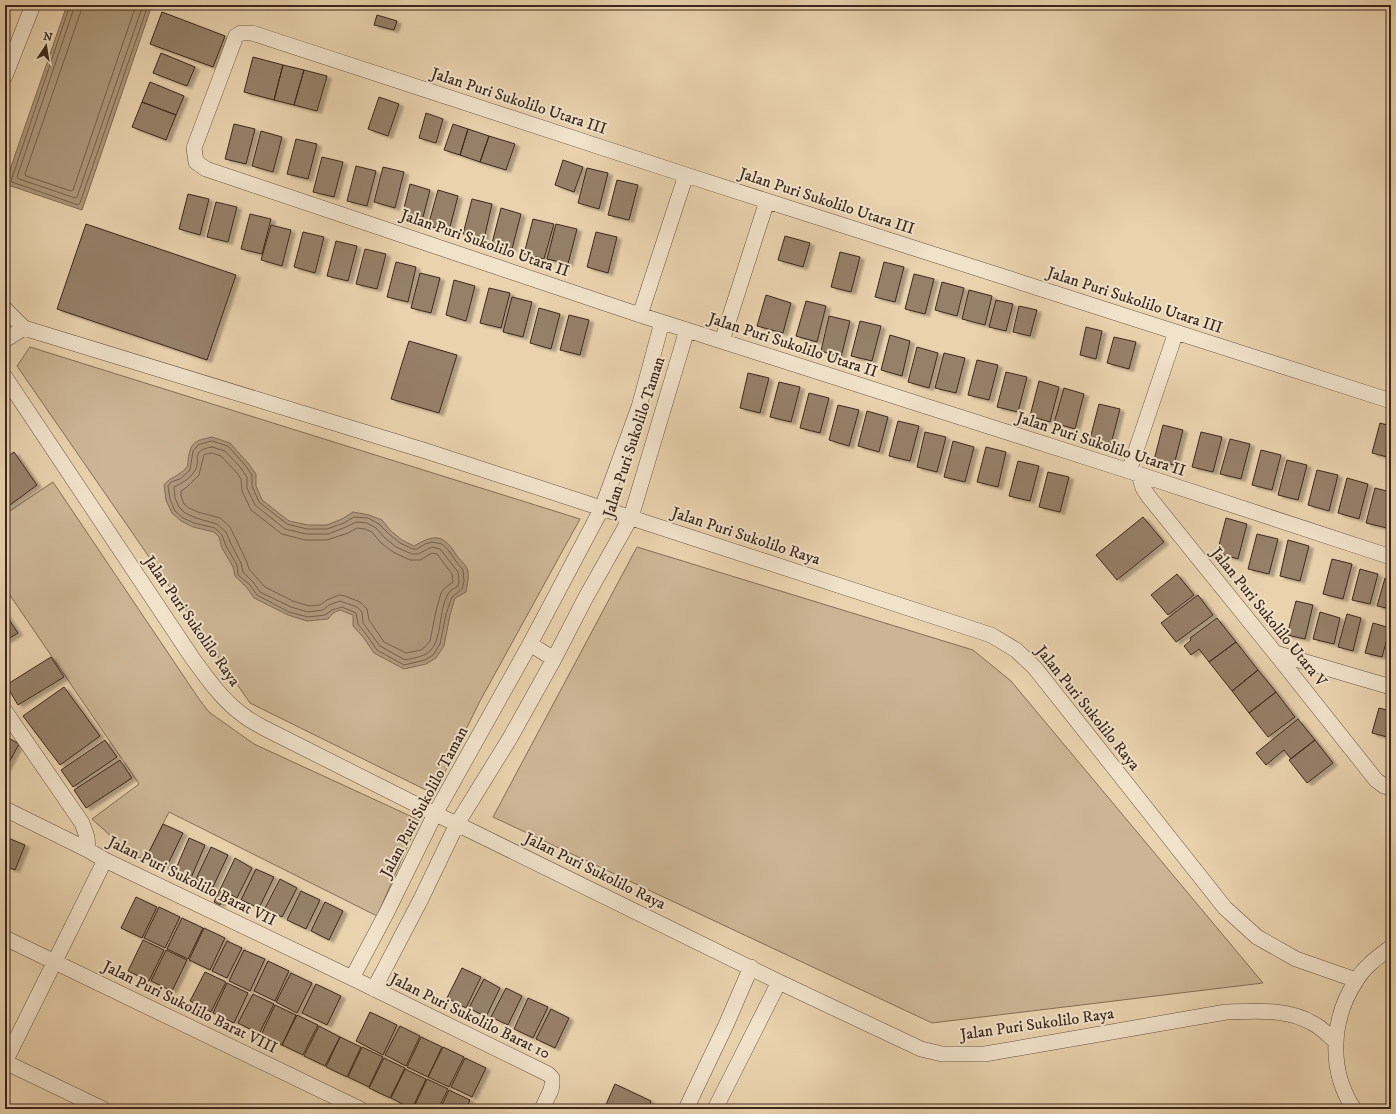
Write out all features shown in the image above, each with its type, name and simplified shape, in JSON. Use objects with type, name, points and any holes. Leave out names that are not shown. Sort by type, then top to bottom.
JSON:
[{"type":"street","points":[[6,68],[33,5]]},
{"type":"street","name":"Jalan Puri Sukolilo Utara III","points":[[194,152],[194,148],[236,36],[240,33],[252,33],[686,175],[1391,401]]},
{"type":"street","name":"Jalan Puri Sukolilo Utara II","points":[[194,152],[196,162],[206,169],[640,315],[1391,557]]},
{"type":"street","points":[[640,315],[686,175]]},
{"type":"street","points":[[722,341],[767,201]]},
{"type":"street","name":"Jalan Puri Sukolilo Raya","points":[[5,309],[24,328],[426,451],[991,635],[1008,644],[1036,668],[1225,908],[1258,937],[1296,959],[1356,980]]},
{"type":"street","name":"Jalan Puri Sukolilo Taman","points":[[363,984],[399,887],[435,814],[530,644],[602,508],[639,407],[662,322]]},
{"type":"street","points":[[5,340],[24,328]]},
{"type":"street","name":"Jalan Puri Sukolilo Taman","points":[[363,984],[420,899],[457,824],[510,738],[631,517],[687,330]]},
{"type":"street","points":[[1134,473],[1176,332]]},
{"type":"street","name":"Jalan Puri Sukolilo Raya","points":[[5,377],[193,659],[226,701],[243,715],[264,728],[435,814],[779,982],[921,1049],[942,1054],[985,1054],[1226,1012],[1262,1010],[1295,1015],[1314,1023],[1336,1042]]},
{"type":"street","points":[[632,424],[656,432]]},
{"type":"street","name":"Jalan Puri Sukolilo Utara V","points":[[1134,473],[1149,497],[1276,653],[1376,780],[1384,786],[1391,788]]},
{"type":"street","points":[[530,644],[554,659]]},
{"type":"street","points":[[1276,653],[1391,687]]},
{"type":"street","points":[[5,711],[82,823],[87,837],[88,850]]},
{"type":"street","name":"Jalan Puri Sukolilo Barat VII","points":[[5,809],[105,860],[363,984]]},
{"type":"street","points":[[103,1109],[5,1062],[105,860]]},
{"type":"street","points":[[399,887],[420,899]]},
{"type":"street","name":"Jalan Puri Sukolilo Barat VIII","points":[[5,938],[360,1109]]},
{"type":"street","points":[[1354,1109],[1342,1084],[1337,1063],[1336,1042],[1338,1020],[1346,999],[1356,980],[1374,960],[1391,947]]},
{"type":"street","points":[[686,1109],[714,1052],[751,967]]},
{"type":"street","points":[[715,1109],[779,982]]},
{"type":"street","name":"Jalan Puri Sukolilo Barat 10","points":[[363,984],[550,1076],[553,1081],[542,1109]]},
{"type":"street","points":[[714,1052],[737,1063]]},
{"type":"shaded area","points":[[30,347],[580,519],[480,701],[434,794],[250,703],[17,366]]},
{"type":"shaded area","points":[[53,482],[209,712],[254,744],[419,820],[377,916],[169,812],[146,858],[134,857],[92,819],[139,784],[5,588],[5,514]]},
{"type":"shaded area","points":[[637,547],[973,650],[1011,681],[1263,983],[932,1023],[493,817]]},
{"type":"water","points":[[67,5],[152,5],[82,210],[5,184]]},
{"type":"water","points":[[212,437],[230,443],[256,474],[256,486],[262,500],[289,521],[308,525],[327,525],[342,519],[353,512],[369,515],[382,520],[391,531],[402,540],[414,546],[428,539],[434,538],[439,538],[448,544],[467,568],[468,580],[466,592],[455,598],[444,646],[436,658],[426,664],[404,669],[374,653],[353,626],[353,615],[340,610],[333,613],[328,619],[307,621],[288,615],[254,598],[247,588],[235,576],[233,567],[222,548],[219,537],[214,532],[193,527],[181,521],[172,513],[166,500],[164,485],[187,467],[192,445],[198,441]]},
{"type":"building","points":[[162,12],[225,36],[213,67],[150,44]]},
{"type":"building","points":[[377,15],[397,21],[394,30],[374,25]]},
{"type":"building","points":[[161,53],[195,67],[187,86],[153,73]]},
{"type":"building","points":[[253,57],[283,65],[274,100],[244,92]]},
{"type":"building","points":[[283,65],[304,70],[294,105],[274,100]]},
{"type":"building","points":[[304,70],[327,76],[317,111],[294,105]]},
{"type":"building","points":[[150,82],[184,96],[176,115],[142,102]]},
{"type":"building","points":[[379,97],[399,104],[388,136],[368,129]]},
{"type":"building","points":[[142,102],[176,115],[166,140],[132,127]]},
{"type":"building","points":[[426,113],[443,119],[436,143],[419,138]]},
{"type":"building","points":[[234,124],[255,129],[246,164],[225,159]]},
{"type":"building","points":[[453,124],[468,129],[460,155],[444,150]]},
{"type":"building","points":[[468,129],[489,136],[480,162],[460,155]]},
{"type":"building","points":[[261,131],[282,137],[273,172],[252,166]]},
{"type":"building","points":[[489,136],[515,144],[506,170],[480,162]]},
{"type":"building","points":[[296,139],[317,144],[308,179],[287,174]]},
{"type":"building","points":[[322,157],[343,162],[334,197],[313,192]]},
{"type":"building","points":[[563,160],[583,167],[574,192],[555,185]]},
{"type":"building","points":[[356,166],[376,171],[367,206],[347,201]]},
{"type":"building","points":[[383,167],[404,172],[395,208],[374,202]]},
{"type":"building","points":[[587,168],[608,173],[599,209],[578,203]]},
{"type":"building","points":[[617,180],[638,185],[629,220],[608,215]]},
{"type":"building","points":[[410,184],[430,190],[421,225],[401,220]]},
{"type":"building","points":[[438,190],[458,196],[449,231],[428,226]]},
{"type":"building","points":[[188,194],[209,199],[200,235],[179,229]]},
{"type":"building","points":[[472,199],[492,204],[484,239],[463,234]]},
{"type":"building","points":[[216,202],[237,207],[228,242],[207,237]]},
{"type":"building","points":[[501,208],[521,214],[512,249],[492,243]]},
{"type":"building","points":[[250,214],[271,219],[262,254],[241,249]]},
{"type":"building","points":[[533,219],[554,224],[544,259],[524,254]]},
{"type":"building","points":[[86,224],[236,275],[207,360],[57,309]]},
{"type":"building","points":[[556,224],[577,229],[568,264],[547,259]]},
{"type":"building","points":[[271,225],[291,230],[282,266],[261,260]]},
{"type":"building","points":[[303,232],[324,237],[315,273],[294,267]]},
{"type":"building","points":[[596,232],[617,237],[608,273],[587,267]]},
{"type":"building","points":[[785,236],[810,243],[803,267],[778,260]]},
{"type":"building","points":[[336,241],[357,246],[348,281],[327,276]]},
{"type":"building","points":[[365,249],[386,254],[377,289],[356,284]]},
{"type":"building","points":[[840,252],[860,257],[851,292],[831,287]]},
{"type":"building","points":[[396,262],[416,267],[408,302],[387,297]]},
{"type":"building","points":[[884,262],[904,267],[895,302],[875,297]]},
{"type":"building","points":[[420,273],[440,278],[431,313],[411,308]]},
{"type":"building","points":[[914,274],[934,279],[925,314],[905,309]]},
{"type":"building","points":[[454,280],[475,286],[466,321],[446,315]]},
{"type":"building","points":[[942,282],[964,288],[957,316],[935,310]]},
{"type":"building","points":[[489,288],[510,293],[501,328],[480,323]]},
{"type":"building","points":[[969,290],[992,296],[985,325],[962,319]]},
{"type":"building","points":[[766,295],[791,303],[783,333],[757,326]]},
{"type":"building","points":[[512,297],[532,302],[523,337],[503,332]]},
{"type":"building","points":[[996,300],[1013,304],[1006,331],[989,327]]},
{"type":"building","points":[[806,301],[826,306],[817,342],[796,336]]},
{"type":"building","points":[[1019,306],[1037,310],[1030,336],[1013,332]]},
{"type":"building","points":[[539,308],[560,314],[551,349],[530,343]]},
{"type":"building","points":[[569,315],[589,320],[580,355],[560,350]]},
{"type":"building","points":[[829,316],[850,321],[841,357],[821,351]]},
{"type":"building","points":[[860,321],[881,326],[872,361],[851,356]]},
{"type":"building","points":[[1086,327],[1102,331],[1096,359],[1080,355]]},
{"type":"building","points":[[890,335],[910,341],[902,376],[881,370]]},
{"type":"building","points":[[1114,337],[1136,342],[1129,369],[1107,363]]},
{"type":"building","points":[[409,341],[457,355],[439,413],[391,399]]},
{"type":"building","points":[[917,347],[938,353],[929,388],[908,382]]},
{"type":"building","points":[[944,353],[965,358],[956,393],[935,388]]},
{"type":"building","points":[[977,360],[998,365],[989,400],[968,395]]},
{"type":"building","points":[[1006,372],[1027,377],[1018,412],[997,407]]},
{"type":"building","points":[[748,373],[769,378],[760,413],[740,408]]},
{"type":"building","points":[[1039,381],[1059,387],[1050,422],[1030,416]]},
{"type":"building","points":[[779,382],[800,387],[791,422],[770,417]]},
{"type":"building","points":[[1064,388],[1084,394],[1075,429],[1054,423]]},
{"type":"building","points":[[809,393],[829,398],[820,433],[800,428]]},
{"type":"building","points":[[1099,404],[1120,409],[1111,444],[1090,439]]},
{"type":"building","points":[[838,405],[859,410],[849,446],[829,440]]},
{"type":"building","points":[[867,411],[888,417],[879,452],[858,446]]},
{"type":"building","points":[[898,421],[919,426],[910,461],[889,456]]},
{"type":"building","points":[[1380,423],[1391,426],[1391,458],[1372,453]]},
{"type":"building","points":[[1163,425],[1183,430],[1174,465],[1154,460]]},
{"type":"building","points":[[925,432],[946,437],[937,472],[917,467]]},
{"type":"building","points":[[1201,432],[1222,437],[1213,472],[1192,467]]},
{"type":"building","points":[[1230,439],[1250,444],[1241,479],[1220,474]]},
{"type":"building","points":[[953,441],[974,447],[965,482],[944,477]]},
{"type":"building","points":[[986,447],[1006,452],[998,487],[977,482]]},
{"type":"building","points":[[1261,450],[1281,455],[1272,490],[1252,485]]},
{"type":"building","points":[[14,452],[37,485],[10,505],[5,498],[5,458]]},
{"type":"building","points":[[1287,460],[1307,465],[1298,500],[1278,495]]},
{"type":"building","points":[[1018,461],[1039,466],[1030,501],[1009,496]]},
{"type":"building","points":[[1317,470],[1338,475],[1329,511],[1308,505]]},
{"type":"building","points":[[1048,472],[1069,477],[1060,512],[1039,507]]},
{"type":"building","points":[[1347,478],[1368,484],[1359,519],[1338,513]]},
{"type":"building","points":[[1375,488],[1391,492],[1391,511],[1387,528],[1366,523]]},
{"type":"building","points":[[5,498],[10,505],[5,508]]},
{"type":"building","points":[[1143,517],[1164,542],[1117,580],[1096,555]]},
{"type":"building","points":[[1226,518],[1247,524],[1238,559],[1217,553]]},
{"type":"building","points":[[1257,534],[1278,539],[1269,574],[1248,569]]},
{"type":"building","points":[[1288,540],[1309,546],[1300,581],[1280,576]]},
{"type":"building","points":[[1332,559],[1352,564],[1343,599],[1323,594]]},
{"type":"building","points":[[1360,569],[1378,574],[1370,604],[1352,600]]},
{"type":"building","points":[[1177,574],[1194,595],[1168,615],[1151,595]]},
{"type":"building","points":[[1385,578],[1391,580],[1391,609],[1377,606]]},
{"type":"building","points":[[1198,595],[1213,615],[1176,642],[1161,623]]},
{"type":"building","points":[[1296,601],[1313,605],[1305,639],[1287,635]]},
{"type":"building","points":[[1320,612],[1340,618],[1334,644],[1313,639]]},
{"type":"building","points":[[5,614],[18,633],[5,641]]},
{"type":"building","points":[[1347,614],[1361,618],[1353,651],[1338,647]]},
{"type":"building","points":[[1217,618],[1236,642],[1209,662],[1199,649],[1191,655],[1184,646],[1191,640],[1190,638]]},
{"type":"building","points":[[1373,623],[1390,628],[1382,657],[1365,653]]},
{"type":"building","points":[[1236,642],[1258,670],[1232,691],[1209,662]]},
{"type":"building","points":[[51,657],[64,677],[18,705],[6,685]]},
{"type":"building","points":[[1258,670],[1276,692],[1249,713],[1232,691]]},
{"type":"building","points":[[64,687],[100,736],[60,765],[23,716]]},
{"type":"building","points":[[1276,692],[1295,717],[1268,737],[1249,713]]},
{"type":"building","points":[[1379,708],[1391,711],[1391,738],[1372,733]]},
{"type":"building","points":[[1298,719],[1315,740],[1291,759],[1284,750],[1266,765],[1256,753]]},
{"type":"building","points":[[5,736],[19,744],[5,770]]},
{"type":"building","points":[[105,740],[117,757],[73,787],[61,770]]},
{"type":"building","points":[[1315,740],[1333,763],[1307,783],[1289,760]]},
{"type":"building","points":[[120,760],[132,778],[86,808],[74,790]]},
{"type":"building","points":[[163,824],[183,833],[166,868],[146,858]]},
{"type":"building","points":[[8,838],[25,845],[15,870],[5,866],[5,844]]},
{"type":"building","points":[[189,838],[205,845],[191,878],[175,871]]},
{"type":"building","points":[[211,847],[228,855],[213,887],[196,879]]},
{"type":"building","points":[[235,858],[252,868],[237,898],[226,892],[220,905],[214,902]]},
{"type":"building","points":[[256,869],[274,877],[259,908],[241,900]]},
{"type":"building","points":[[280,879],[297,888],[282,917],[265,908]]},
{"type":"building","points":[[301,891],[320,900],[306,929],[287,920]]},
{"type":"building","points":[[136,897],[157,907],[142,938],[121,928]]},
{"type":"building","points":[[325,902],[343,911],[329,940],[311,931]]},
{"type":"building","points":[[159,907],[180,917],[165,948],[144,938]]},
{"type":"building","points":[[182,918],[203,928],[188,959],[167,949]]},
{"type":"building","points":[[204,928],[225,938],[210,970],[189,960]]},
{"type":"building","points":[[143,940],[164,950],[149,981],[128,971]]},
{"type":"building","points":[[227,941],[242,948],[227,978],[212,971]]},
{"type":"building","points":[[166,950],[187,960],[172,991],[151,981]]},
{"type":"building","points":[[244,950],[265,959],[250,991],[229,981]]},
{"type":"building","points":[[268,961],[289,971],[275,1001],[254,991]]},
{"type":"building","points":[[462,968],[481,977],[466,1008],[447,998]]},
{"type":"building","points":[[205,972],[226,982],[211,1012],[190,1001]]},
{"type":"building","points":[[291,973],[312,983],[297,1013],[276,1002]]},
{"type":"building","points":[[484,979],[500,988],[486,1017],[469,1008]]},
{"type":"building","points":[[227,983],[248,993],[234,1023],[213,1013]]},
{"type":"building","points":[[316,984],[341,996],[327,1025],[302,1013]]},
{"type":"building","points":[[506,988],[522,996],[508,1025],[491,1017]]},
{"type":"building","points":[[253,994],[274,1004],[259,1034],[238,1023]]},
{"type":"building","points":[[528,998],[548,1007],[533,1038],[514,1029]]},
{"type":"building","points":[[275,1005],[296,1015],[282,1045],[261,1035]]},
{"type":"building","points":[[551,1009],[569,1018],[555,1048],[536,1039]]},
{"type":"building","points":[[370,1012],[397,1025],[383,1055],[356,1041]]},
{"type":"building","points":[[297,1015],[318,1025],[303,1055],[282,1045]]},
{"type":"building","points":[[319,1026],[340,1037],[325,1066],[304,1056]]},
{"type":"building","points":[[400,1026],[420,1036],[406,1066],[385,1055]]},
{"type":"building","points":[[340,1037],[361,1047],[347,1077],[326,1067]]},
{"type":"building","points":[[421,1037],[442,1047],[428,1077],[407,1067]]},
{"type":"building","points":[[362,1047],[383,1057],[369,1087],[348,1077]]},
{"type":"building","points":[[443,1047],[464,1057],[449,1087],[428,1077]]},
{"type":"building","points":[[384,1058],[405,1068],[390,1098],[369,1088]]},
{"type":"building","points":[[465,1058],[486,1068],[472,1097],[451,1087]]},
{"type":"building","points":[[405,1069],[426,1079],[412,1109],[391,1098]]},
{"type":"building","points":[[427,1079],[448,1089],[438,1109],[413,1109]]},
{"type":"building","points":[[615,1084],[651,1101],[648,1109],[604,1109]]},
{"type":"building","points":[[449,1090],[470,1100],[466,1109],[440,1109]]},
{"type":"building","points":[[734,1104],[743,1109],[732,1109]]}]
